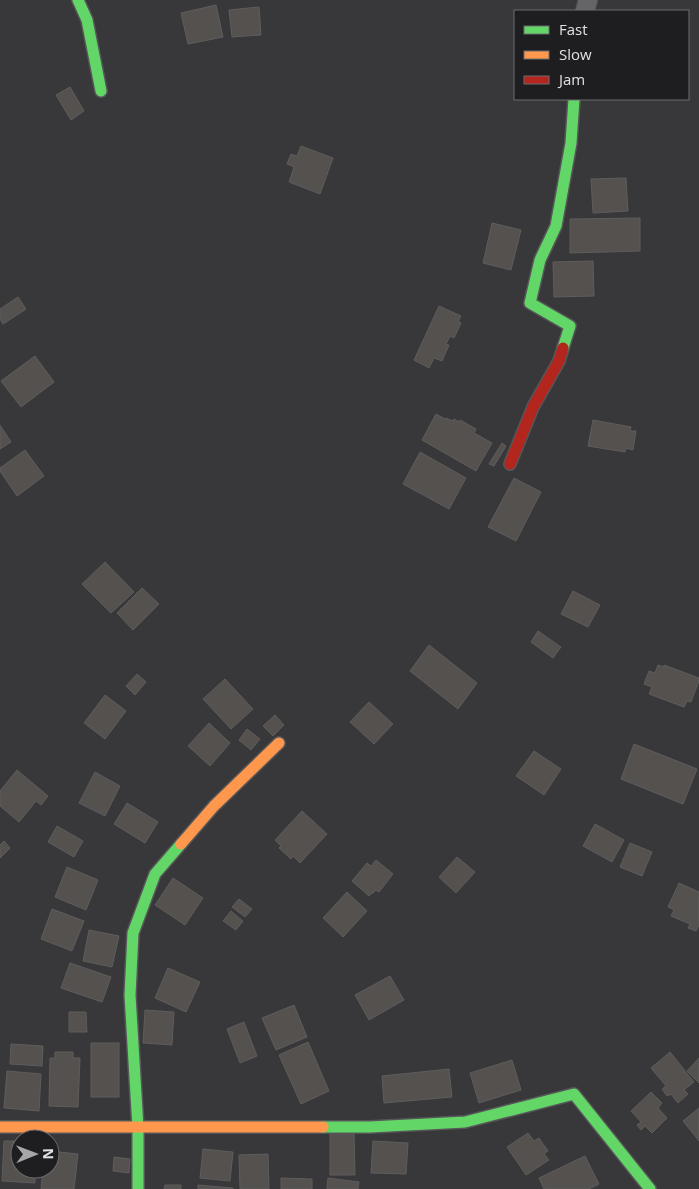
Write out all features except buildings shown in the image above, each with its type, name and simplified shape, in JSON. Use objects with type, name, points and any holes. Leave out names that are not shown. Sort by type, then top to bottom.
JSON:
[{"type":"street","points":[[78,0],[87,20],[101,91]]},
{"type":"street","points":[[510,464],[533,407],[559,361],[570,326],[530,303],[540,260],[556,226],[571,143],[574,100]]},
{"type":"street","points":[[138,1189],[138,1128],[130,995],[133,933],[155,874],[214,806],[279,743]]},
{"type":"street","points":[[0,1127],[370,1127],[465,1122],[574,1094],[650,1189]]},
{"type":"traffic: fast","points":[[78,0],[87,20],[101,91]]},
{"type":"traffic: fast","points":[[563,348],[570,326],[530,303],[540,260],[556,226],[571,143],[574,100]]},
{"type":"traffic: fast","points":[[138,1189],[138,1128],[130,995],[133,933],[155,874],[181,844]]},
{"type":"traffic: fast","points":[[323,1127],[370,1127],[465,1122],[574,1094],[650,1189]]},
{"type":"traffic: slow","points":[[181,844],[214,806],[279,743]]},
{"type":"traffic: slow","points":[[0,1127],[323,1127]]},
{"type":"traffic: jam","points":[[510,464],[533,407],[559,361],[563,348]]}]
